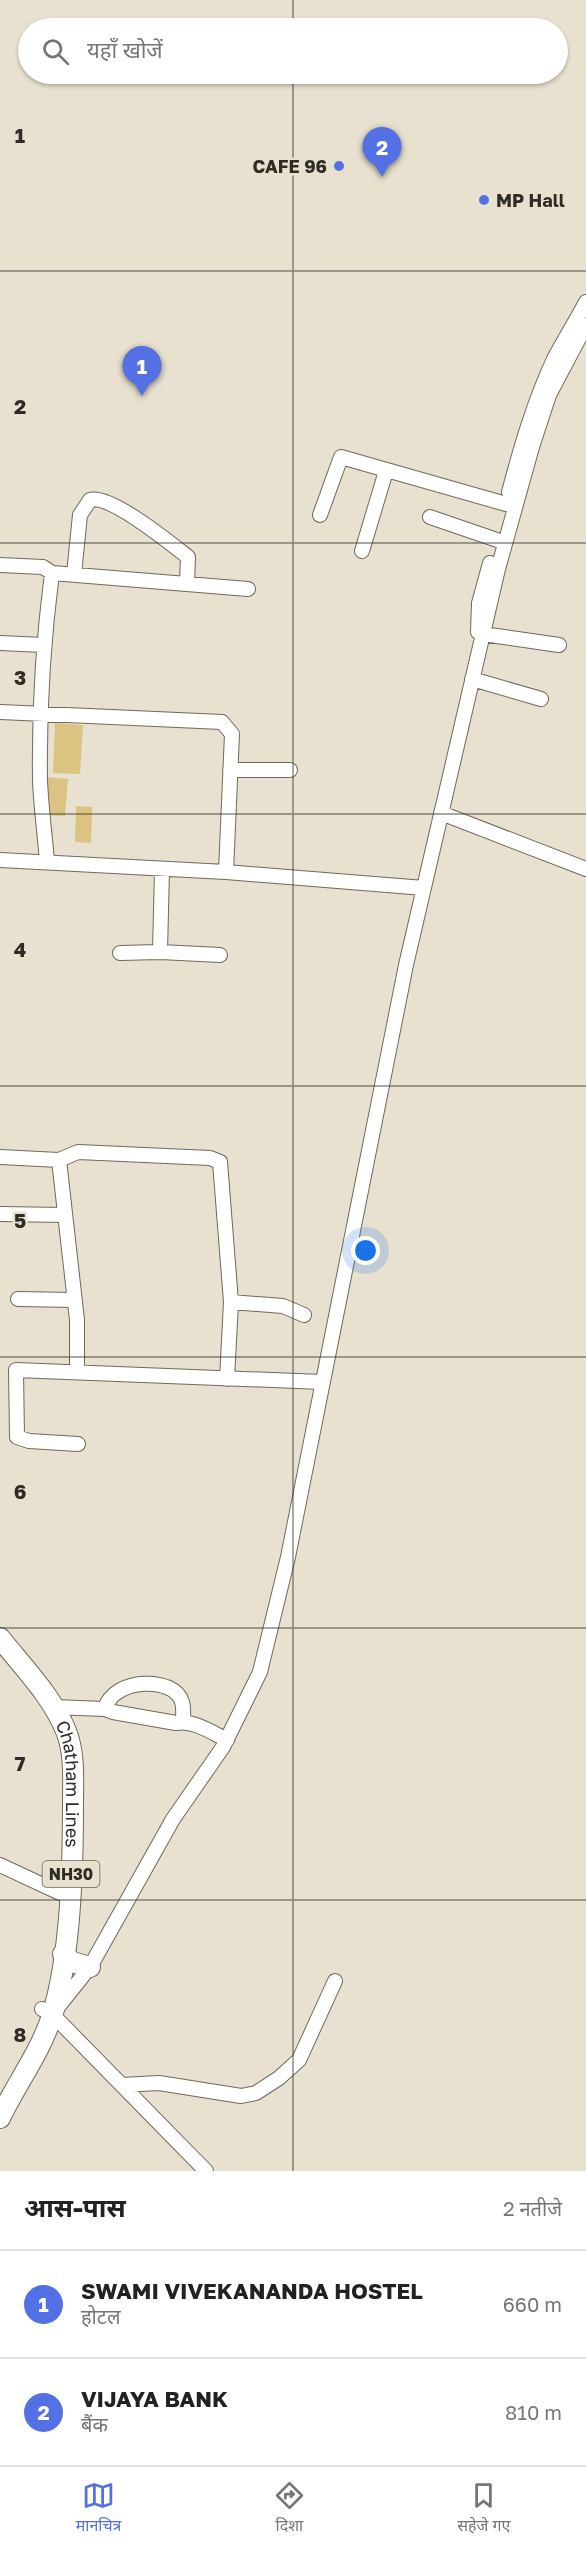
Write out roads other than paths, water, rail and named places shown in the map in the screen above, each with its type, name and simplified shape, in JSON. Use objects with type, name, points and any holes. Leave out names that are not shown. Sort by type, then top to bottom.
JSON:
[{"type":"highway","name":"Chatham Lines","points":[[0,1638],[53,1707],[66,1730],[72,1759],[73,1851],[63,1954],[39,2046],[0,2118]]},
{"type":"highway","name":"Chatham Lines","points":[[0,1653],[37,1699],[55,1727],[61,1741],[64,1779],[60,1893],[47,2012],[0,2098]]},
{"type":"highway","points":[[63,1954],[72,1962],[90,1967]]},
{"type":"street","points":[[481,640],[477,619],[478,603],[521,447],[555,357],[586,302]]},
{"type":"street","points":[[206,2171],[47,2012],[90,1967],[173,1819],[227,1740],[260,1672],[288,1557],[406,965],[500,560],[549,395],[583,329]]},
{"type":"street","points":[[320,515],[341,458],[506,504]]},
{"type":"street","points":[[362,551],[386,471]]},
{"type":"street","points":[[75,574],[80,515],[90,500],[100,498],[119,508],[188,557],[187,583]]},
{"type":"street","points":[[430,518],[497,540]]},
{"type":"street","points":[[0,565],[43,567],[52,573],[248,588]]},
{"type":"street","points":[[47,862],[40,782],[41,714],[43,645],[52,573]]},
{"type":"street","points":[[481,640],[559,645]]},
{"type":"street","points":[[0,643],[43,645]]},
{"type":"street","points":[[472,679],[541,699]]},
{"type":"street","points":[[0,712],[222,722],[232,734],[226,872]]},
{"type":"street","points":[[230,770],[290,770]]},
{"type":"street","points":[[441,813],[586,869]]},
{"type":"street","points":[[0,860],[226,872],[424,888]]},
{"type":"street","points":[[160,952],[162,868]]},
{"type":"street","points":[[120,953],[219,954]]},
{"type":"street","points":[[0,1157],[60,1160],[78,1152],[210,1158],[220,1162],[231,1302],[227,1379]]},
{"type":"street","points":[[60,1160],[73,1300],[77,1320],[77,1372]]},
{"type":"street","points":[[0,1214],[65,1215]]},
{"type":"street","points":[[18,1299],[73,1300]]},
{"type":"street","points":[[231,1302],[283,1306],[303,1315]]},
{"type":"street","points":[[78,1444],[19,1440],[16,1427],[16,1370],[322,1382]]},
{"type":"street","points":[[105,1709],[108,1700],[126,1686],[149,1684],[174,1691],[182,1702],[183,1722]]},
{"type":"street","points":[[53,1707],[105,1709],[176,1723],[183,1722],[202,1727],[227,1740]]},
{"type":"street","points":[[0,1865],[60,1893]]},
{"type":"street","points":[[122,2085],[159,2084],[240,2096],[256,2093],[279,2078],[298,2060],[335,1981]]},
{"type":"place","name":"CAFE 96","points":[[339,166]]},
{"type":"place","name":"VIJAYA BANK","points":[[382,177]]},
{"type":"place","name":"MP Hall","points":[[484,200]]},
{"type":"place","name":"SWAMI VIVEKANANDA HOSTEL","points":[[142,396]]}]
